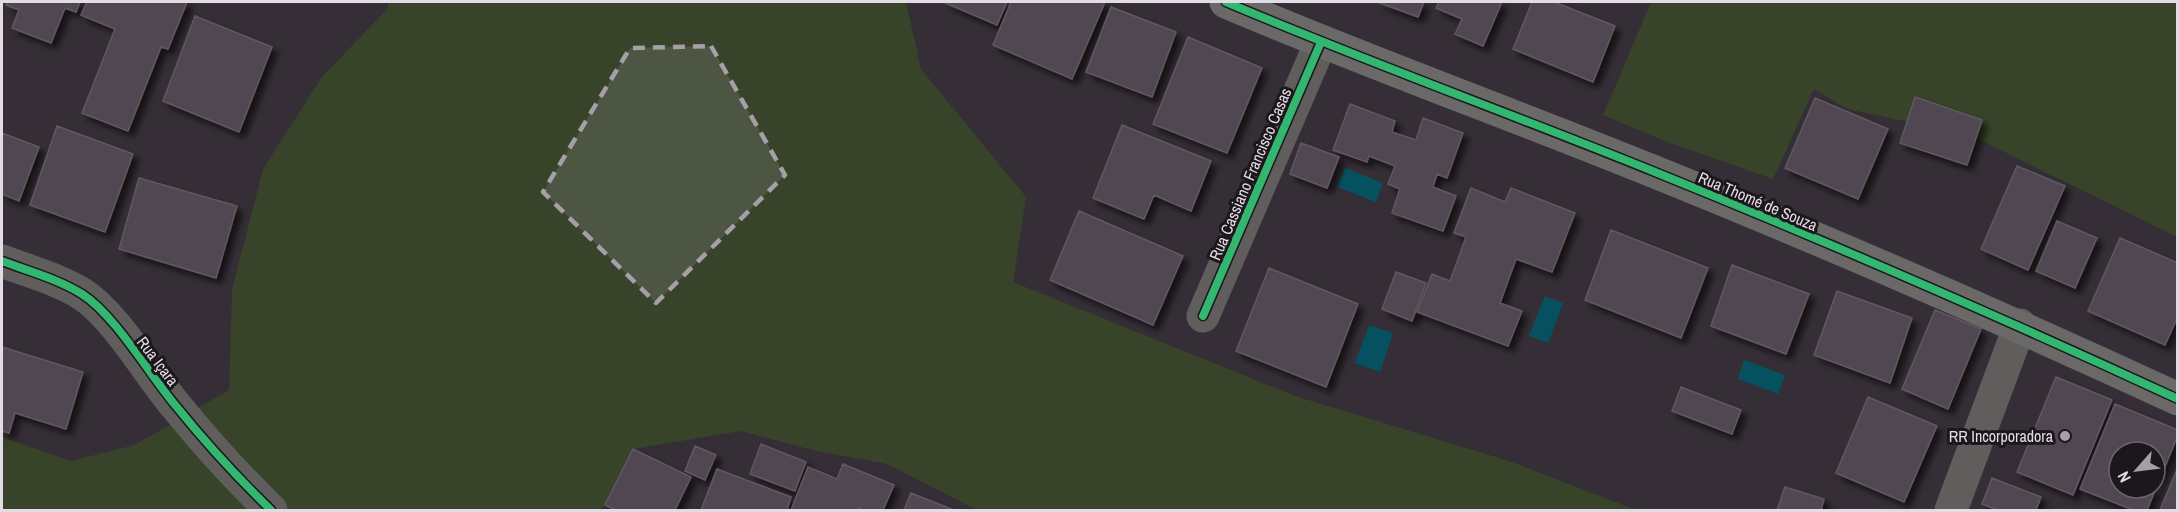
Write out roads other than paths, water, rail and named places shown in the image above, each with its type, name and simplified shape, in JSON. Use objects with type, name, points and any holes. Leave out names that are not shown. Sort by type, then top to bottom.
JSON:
[{"type":"street","name":"Rua Thomé de Souza","points":[[1226,2],[1321,42],[1655,172],[2019,325],[2178,399]]},
{"type":"street","name":"Rua Cassiano Francisco Casas","points":[[1203,316],[1321,42]]},
{"type":"street","name":"Rua Içara","points":[[2,261],[52,279],[83,294],[105,314],[176,406],[251,491],[272,510]]},
{"type":"street","points":[[1951,510],[2019,325]]},
{"type":"water","points":[[1345,168],[1383,183],[1376,202],[1337,187]]},
{"type":"water","points":[[1545,296],[1563,303],[1548,343],[1529,336]]},
{"type":"water","points":[[1369,325],[1393,333],[1380,372],[1355,363]]},
{"type":"water","points":[[1744,360],[1785,375],[1778,394],[1738,379]]},
{"type":"place","name":"RR Incorporadora","points":[[2065,436]]}]
